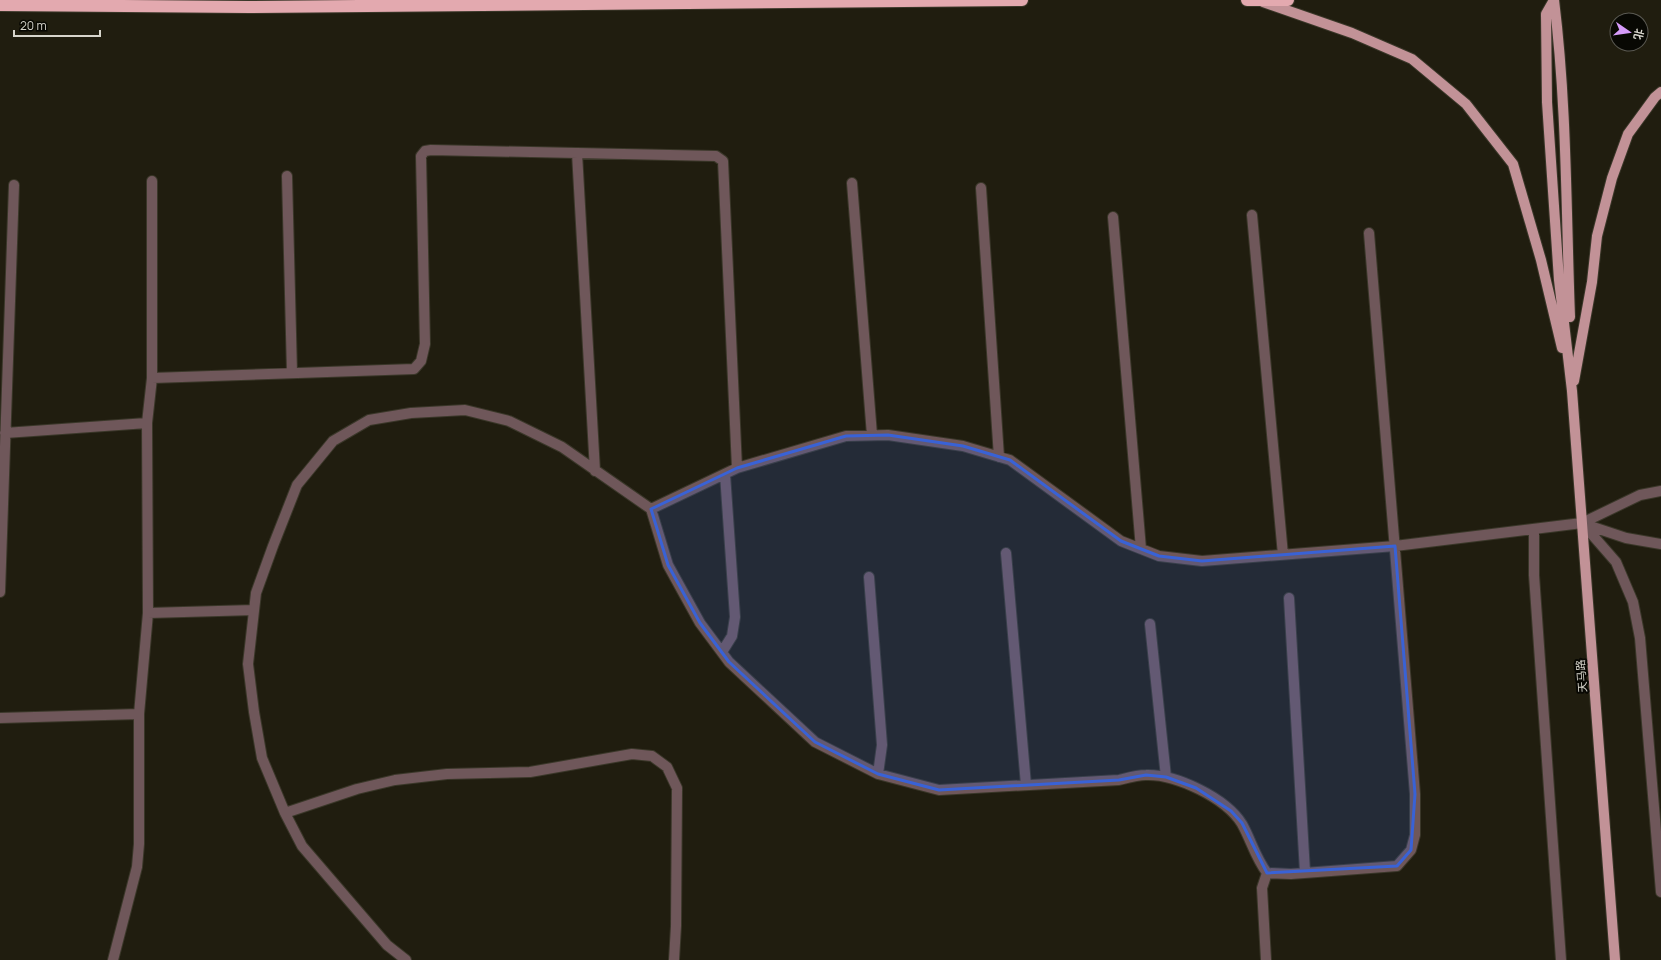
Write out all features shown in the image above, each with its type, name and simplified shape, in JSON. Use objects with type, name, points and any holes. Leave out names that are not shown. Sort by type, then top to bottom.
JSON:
[{"type":"highway","points":[[0,5],[248,7],[1022,0]]},
{"type":"highway","points":[[1247,0],[1288,0]]},
{"type":"main road","points":[[1554,0],[1560,47],[1562,90],[1572,391]]},
{"type":"main road","points":[[1554,0],[1546,14],[1547,102],[1559,280],[1572,391]]},
{"type":"main road","points":[[1260,1],[1352,33],[1412,59],[1466,104],[1513,164],[1541,260],[1572,391]]},
{"type":"main road","points":[[1572,391],[1592,282],[1597,236],[1612,178],[1628,134],[1655,97],[1661,92]]},
{"type":"main road","name":"天马路","points":[[1572,391],[1615,960]]},
{"type":"street","points":[[152,378],[414,369],[421,361],[425,344],[421,156],[425,151],[716,156],[722,161],[737,468]]},
{"type":"street","points":[[577,153],[595,470]]},
{"type":"street","points":[[287,176],[292,373]]},
{"type":"street","points":[[113,960],[137,867],[139,844],[139,714],[148,613],[147,423],[152,378],[152,181]]},
{"type":"street","points":[[852,183],[872,435]]},
{"type":"street","points":[[0,592],[14,185]]},
{"type":"street","points":[[981,188],[999,457]]},
{"type":"street","points":[[1252,215],[1283,555]]},
{"type":"street","points":[[1113,217],[1141,549]]},
{"type":"street","points":[[1267,873],[1397,866],[1411,850],[1415,835],[1415,794],[1368,233]]},
{"type":"street","points":[[406,960],[387,945],[302,846],[285,813],[262,758],[248,664],[256,593],[270,552],[297,485],[334,441],[369,420],[411,413],[465,410],[508,421],[562,448],[651,509],[668,564],[700,623],[729,662],[814,742],[878,774],[939,790],[1119,780],[1146,775],[1166,777],[1196,788],[1219,801],[1231,812],[1242,823],[1258,862],[1267,873]]},
{"type":"street","points":[[5,433],[147,423]]},
{"type":"street","points":[[651,509],[737,468],[846,436],[888,434],[963,446],[1010,460],[1121,541],[1159,556],[1202,561],[1395,546],[1582,523],[1640,495],[1661,491]]},
{"type":"street","points":[[722,652],[732,636],[735,617],[726,474]]},
{"type":"street","points":[[1582,523],[1626,538],[1661,544]]},
{"type":"street","points":[[1582,523],[1616,562],[1633,602],[1640,638],[1661,892]]},
{"type":"street","points":[[1534,529],[1534,575],[1561,960]]},
{"type":"street","points":[[1006,553],[1026,785]]},
{"type":"street","points":[[869,577],[882,745],[878,774]]},
{"type":"street","points":[[1289,598],[1305,872]]},
{"type":"street","points":[[148,613],[254,610]]},
{"type":"street","points":[[1150,624],[1166,777]]},
{"type":"street","points":[[0,718],[139,714]]},
{"type":"street","points":[[285,813],[357,788],[395,780],[447,774],[530,772],[632,754],[652,756],[667,768],[677,788],[676,926],[674,960]]},
{"type":"street","points":[[1266,960],[1262,888],[1267,873]]},
{"type":"highlighted area","points":[[888,435],[963,446],[1010,460],[1121,541],[1159,556],[1202,561],[1395,546],[1415,794],[1411,850],[1397,866],[1267,873],[1242,823],[1231,811],[1196,788],[1166,777],[1146,775],[1119,780],[939,790],[878,774],[815,742],[729,662],[700,623],[668,565],[651,509],[737,468],[846,436]]}]
